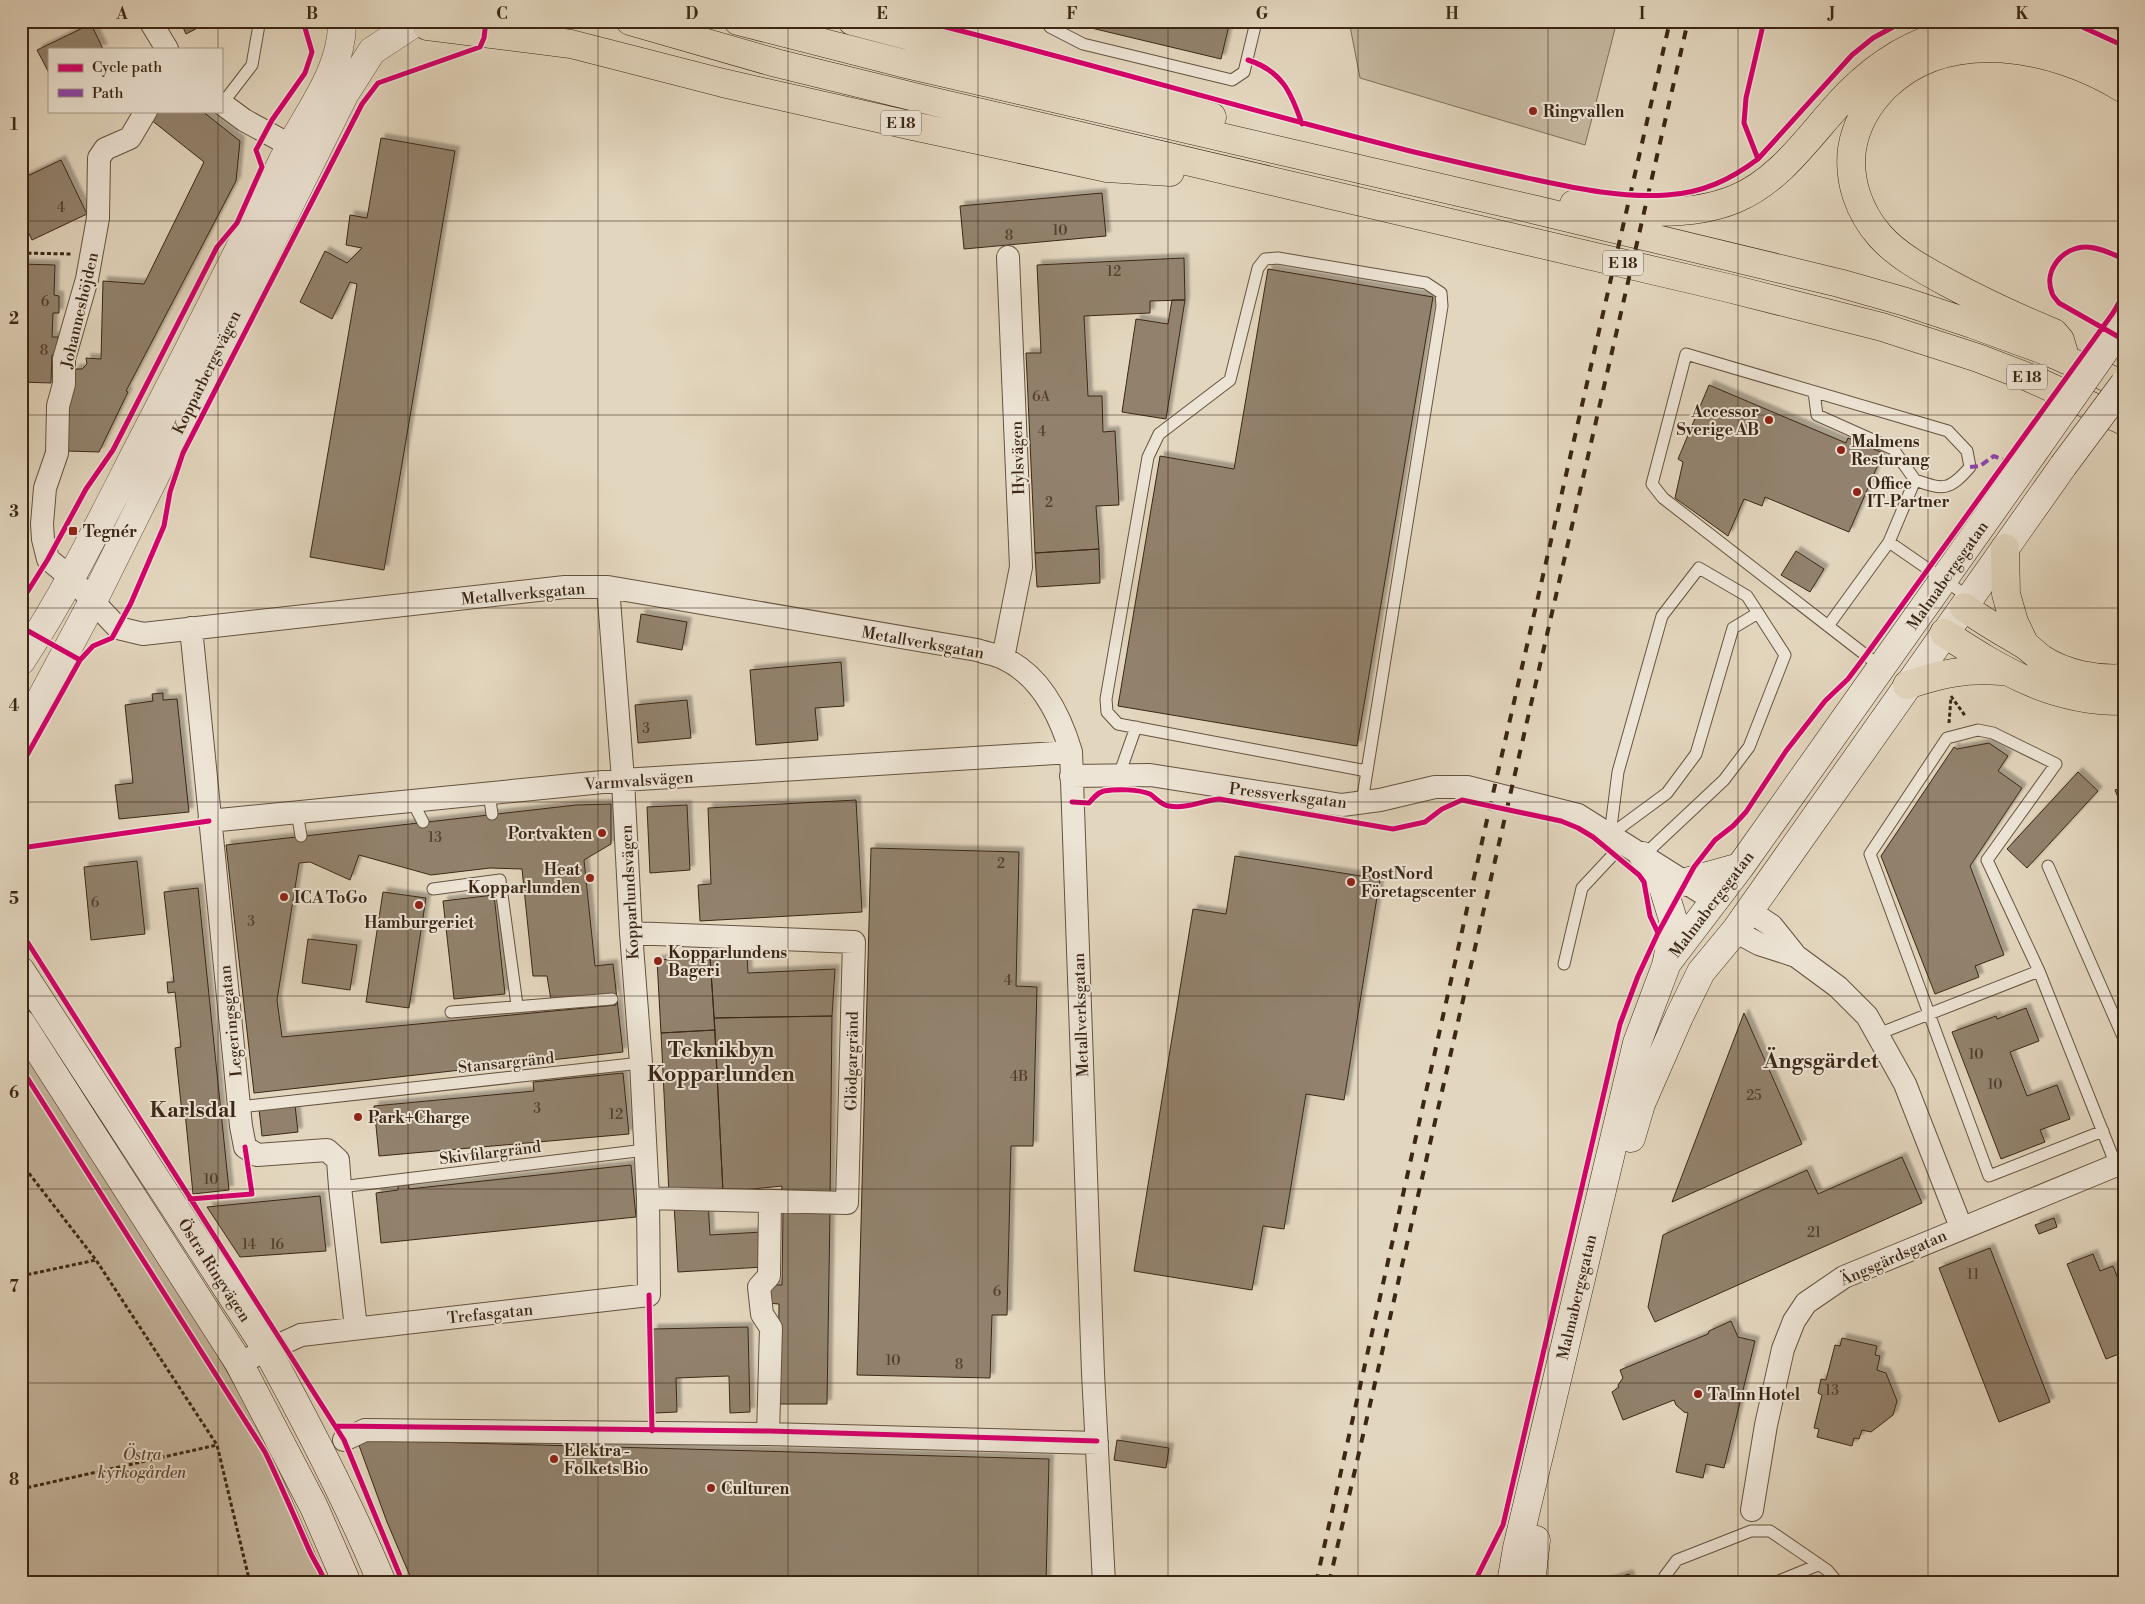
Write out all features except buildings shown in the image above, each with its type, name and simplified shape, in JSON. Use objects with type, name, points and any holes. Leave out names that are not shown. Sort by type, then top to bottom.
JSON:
[{"type":"highway","name":"E 18","points":[[630,21],[776,63],[902,94],[1728,288],[1882,327],[1978,358],[2030,378],[2124,421]]},
{"type":"highway","name":"E 18","points":[[738,21],[902,63],[1536,210],[1804,275],[1906,302],[1972,324],[2066,360],[2124,385]]},
{"type":"highway","name":"E 18","points":[[852,21],[1136,95],[1243,126],[1291,153]]},
{"type":"highway","name":"E 18","points":[[419,24],[571,44],[723,82],[913,126],[1107,168],[1196,172],[1260,179]]},
{"type":"highway","name":"E 18","points":[[1536,210],[1572,204],[1681,212],[1700,210],[1737,198],[1778,172],[1850,92],[1882,64],[1908,49],[1954,33],[2022,31],[2083,46],[2124,63]]},
{"type":"highway","name":"E 18","points":[[2066,360],[2061,342],[2054,333],[1992,307],[1931,274],[1907,259],[1881,237],[1864,216],[1853,188],[1851,158],[1854,135],[1872,100],[1898,74],[1923,61],[1946,54],[1978,48],[2025,51],[2057,59],[2074,64],[2124,89]]},
{"type":"highway","points":[[2005,548],[2006,594],[2014,622],[2025,645]]},
{"type":"highway","points":[[1967,602],[1988,625],[2025,645],[2041,658],[2057,667],[2081,675],[2112,679],[2124,678]]},
{"type":"highway","points":[[1944,633],[2006,671],[2031,683],[2065,693],[2111,701],[2124,701]]},
{"type":"highway","points":[[1908,685],[1953,671],[1979,669],[2006,671]]},
{"type":"main road","name":"Kopparbergsvägen","points":[[21,736],[92,603],[301,151],[339,53],[342,21]]},
{"type":"main road","name":"Kopparbergsvägen","points":[[21,661],[38,636],[70,577],[222,285],[301,151],[344,95],[372,51],[419,24]]},
{"type":"main road","name":"Malmabergsgatan","points":[[1511,1583],[1519,1538],[1636,1043],[1667,963],[1740,867],[2124,323]]},
{"type":"main road","name":"Malmabergsgatan","points":[[1531,1583],[1534,1550],[1628,1148],[1641,1104],[1678,1017],[1701,972],[1742,920],[2063,466],[2124,385]]},
{"type":"main road","points":[[1940,585],[1967,602]]},
{"type":"main road","points":[[1918,616],[1944,633]]},
{"type":"main road","points":[[1626,845],[1663,888],[1674,924],[1667,963]]},
{"type":"main road","points":[[1686,882],[1740,867]]},
{"type":"main road","points":[[1715,901],[1742,920]]},
{"type":"main road","name":"Östra Ringvägen","points":[[21,971],[267,1350],[298,1407],[363,1538],[382,1583]]},
{"type":"main road","name":"Östra Ringvägen","points":[[21,1023],[239,1363],[314,1507],[347,1583]]},
{"type":"street","points":[[150,21],[166,48]]},
{"type":"street","points":[[222,104],[244,120],[301,151]]},
{"type":"street","name":"Johanneshöjden","points":[[70,577],[48,559],[43,538],[45,488],[57,453],[58,406],[64,384],[64,359],[92,255],[98,218],[99,158],[105,149],[130,138],[145,112]]},
{"type":"street","name":"Hylsvägen","points":[[1003,658],[1021,567],[1008,257]]},
{"type":"street","name":"Metallverksgatan","points":[[70,577],[92,603],[118,628],[143,634],[565,587],[608,587],[967,649],[1003,658],[1026,674],[1051,703],[1064,728],[1071,752],[1093,1373],[1104,1583]]},
{"type":"street","name":"Kopparlundsvägen","points":[[608,587],[623,780],[648,1197]]},
{"type":"street","name":"Legeringsgatan","points":[[191,628],[209,821],[238,1022],[239,1107],[246,1147],[257,1156],[327,1150],[338,1160],[356,1328]]},
{"type":"street","name":"Varmvalsvägen","points":[[209,821],[412,801],[490,804],[623,780],[1071,752]]},
{"type":"street","name":"Pressverksgatan","points":[[1071,776],[1150,775],[1342,805],[1380,800],[1436,787],[1467,787],[1578,815],[1715,901]]},
{"type":"street","name":"Ängsgärdsgatan","points":[[1742,920],[1759,944],[1796,956],[1838,987],[1867,1016],[1906,1084],[1961,1228]]},
{"type":"street","name":"Glödgargränd","points":[[631,933],[854,942],[847,1203],[648,1197]]},
{"type":"street","name":"Ängsgärdsgatan","points":[[1752,1510],[1758,1464],[1783,1349],[1794,1321],[1806,1303],[1844,1277],[2120,1163]]},
{"type":"street","name":"Trefasgatan","points":[[239,1363],[301,1335],[649,1295],[648,1197]]},
{"type":"street","points":[[768,1434],[770,1328],[762,1314],[759,1287],[769,1276],[770,1201]]},
{"type":"street","points":[[344,1440],[365,1430],[768,1434],[1097,1443]]},
{"type":"lane","points":[[222,104],[252,66],[259,25],[257,21]]},
{"type":"lane","points":[[1046,21],[1050,27],[1083,44],[1232,80],[1244,72],[1256,22]]},
{"type":"lane","points":[[2114,21],[2124,27]]},
{"type":"lane","points":[[1362,802],[1367,772],[1442,306],[1440,293],[1426,283],[1278,258],[1266,259],[1258,268],[1230,380],[1159,434],[1148,457],[1106,699],[1107,712],[1118,724],[1367,772]]},
{"type":"lane","points":[[1814,392],[1817,415],[1893,449],[1915,480],[1939,488],[1956,483],[1970,467],[1967,451],[1948,432],[1814,392],[1686,354],[1652,484],[1663,498],[1881,667]]},
{"type":"lane","points":[[1828,626],[1889,542],[1915,480]]},
{"type":"lane","points":[[1889,542],[1940,585]]},
{"type":"lane","points":[[1699,568],[1747,596],[1785,655],[1749,747],[1724,780],[1626,845],[1618,772],[1662,616],[1699,568]]},
{"type":"lane","points":[[1564,964],[1582,888],[1626,845],[1668,793],[1696,754],[1733,628],[1758,613]]},
{"type":"lane","points":[[1119,775],[1136,727]]},
{"type":"lane","points":[[2103,1131],[1989,1176],[1870,854],[1947,738],[1978,730],[1993,733],[2056,764],[1987,860],[2039,971],[2103,1131],[2120,1163]]},
{"type":"lane","points":[[412,801],[423,822]]},
{"type":"lane","points":[[297,812],[301,836]]},
{"type":"lane","points":[[2048,866],[2124,1040]]},
{"type":"lane","points":[[433,889],[500,880],[517,1005]]},
{"type":"lane","points":[[1878,1034],[2039,971]]},
{"type":"lane","points":[[451,1012],[517,1005],[612,999]]},
{"type":"lane","name":"Stansargränd","points":[[239,1107],[641,1063]]},
{"type":"lane","name":"Skivfilargränd","points":[[340,1187],[645,1150]]},
{"type":"lane","points":[[1666,1583],[1665,1576],[1677,1560],[1751,1532],[1770,1531],[1818,1564],[1838,1583]]},
{"type":"lane","points":[[1774,1583],[1818,1564]]},
{"type":"path","points":[[21,253],[92,255]]},
{"type":"path","points":[[1950,690],[1949,724],[1954,736]]},
{"type":"path","points":[[1951,695],[1966,717],[1970,732]]},
{"type":"path","points":[[21,1163],[96,1260],[217,1445],[250,1583]]},
{"type":"path","points":[[21,1276],[96,1260]]},
{"type":"path","points":[[21,1489],[217,1445]]},
{"type":"green space","name":"Ringvallen","points":[[1349,21],[1617,21],[1585,145],[1360,78]]},
{"type":"green space","name":"Östra kyrkogården","points":[[21,1047],[193,1312],[264,1436],[328,1583],[21,1583]]},
{"type":"railway","points":[[1316,1583],[1484,833],[1670,21]]},
{"type":"railway","points":[[1329,1583],[1688,21]]},
{"type":"marked path","points":[[1970,467],[1980,466],[1994,456],[2006,461]]},
{"type":"cycle path","points":[[21,602],[48,559],[86,489],[113,450],[217,247],[237,223],[262,167],[256,150],[272,120],[305,73],[312,52],[303,21]]},
{"type":"cycle path","points":[[21,766],[80,660],[93,646],[112,638],[131,603],[164,526],[170,492],[183,453],[362,104],[378,83],[480,47],[484,38],[486,21]]},
{"type":"cycle path","points":[[922,21],[1410,151],[1569,187],[1618,194],[1651,196],[1680,194],[1704,188],[1726,179],[1758,159],[1852,55],[1873,38],[1904,21]]},
{"type":"cycle path","points":[[1758,159],[1744,123],[1746,98],[1764,21]]},
{"type":"cycle path","points":[[2060,21],[2078,25],[2124,46]]},
{"type":"cycle path","points":[[1248,60],[1269,70],[1284,84],[1294,102],[1302,124]]},
{"type":"cycle path","points":[[2124,259],[2096,248],[2078,248],[2063,255],[2057,261],[2050,276],[2053,294],[2059,303],[2124,340]]},
{"type":"cycle path","points":[[1474,1583],[1503,1525],[1620,1024],[1638,976],[1658,933],[1694,867],[1715,840],[1733,826],[1746,812],[1786,751],[1825,701],[1848,679],[2113,313],[2124,294]]},
{"type":"cycle path","points":[[21,627],[80,660]]},
{"type":"cycle path","points":[[1072,802],[1089,803],[1097,794],[1104,791],[1133,790],[1150,794],[1161,803],[1175,807],[1219,799],[1393,829],[1425,822],[1442,809],[1462,800],[1561,821],[1593,837],[1639,875],[1644,882],[1650,916],[1658,933]]},
{"type":"cycle path","points":[[21,848],[209,821]]},
{"type":"cycle path","points":[[21,932],[344,1440],[403,1583]]},
{"type":"cycle path","points":[[21,1068],[265,1452],[325,1583]]},
{"type":"cycle path","points":[[190,1199],[252,1194],[245,1147]]},
{"type":"cycle path","points":[[649,1295],[652,1431]]},
{"type":"cycle path","points":[[335,1426],[769,1431],[1097,1441]]},
{"type":"place","name":"Ringvallen","points":[[1533,111]]},
{"type":"place","name":"Accessor Sverige AB","points":[[1769,420]]},
{"type":"place","name":"Malmens Resturang","points":[[1841,450]]},
{"type":"place","name":"Office IT-Partner","points":[[1857,492]]},
{"type":"place","name":"Tegnér","points":[[73,531]]},
{"type":"place","name":"Portvakten","points":[[602,833]]},
{"type":"place","name":"Heat Kopparlunden","points":[[590,878]]},
{"type":"place","name":"PostNord Företagscenter","points":[[1351,882]]},
{"type":"place","name":"ICA ToGo","points":[[284,897]]},
{"type":"place","name":"Hamburgeriet","points":[[419,905]]},
{"type":"place","name":"Kopparlundens Bageri","points":[[658,961]]},
{"type":"place","name":"Park+Charge","points":[[358,1117]]},
{"type":"place","name":"Ta Inn Hotel","points":[[1698,1394]]},
{"type":"place","name":"Elektra - Folkets Bio","points":[[554,1459]]},
{"type":"place","name":"Culturen","points":[[711,1488]]},
{"type":"district","name":"Ängsgärdet","points":[[1821,1061]]},
{"type":"district","name":"Teknikbyn Kopparlunden","points":[[721,1062]]},
{"type":"district","name":"Karlsdal","points":[[193,1110]]}]
